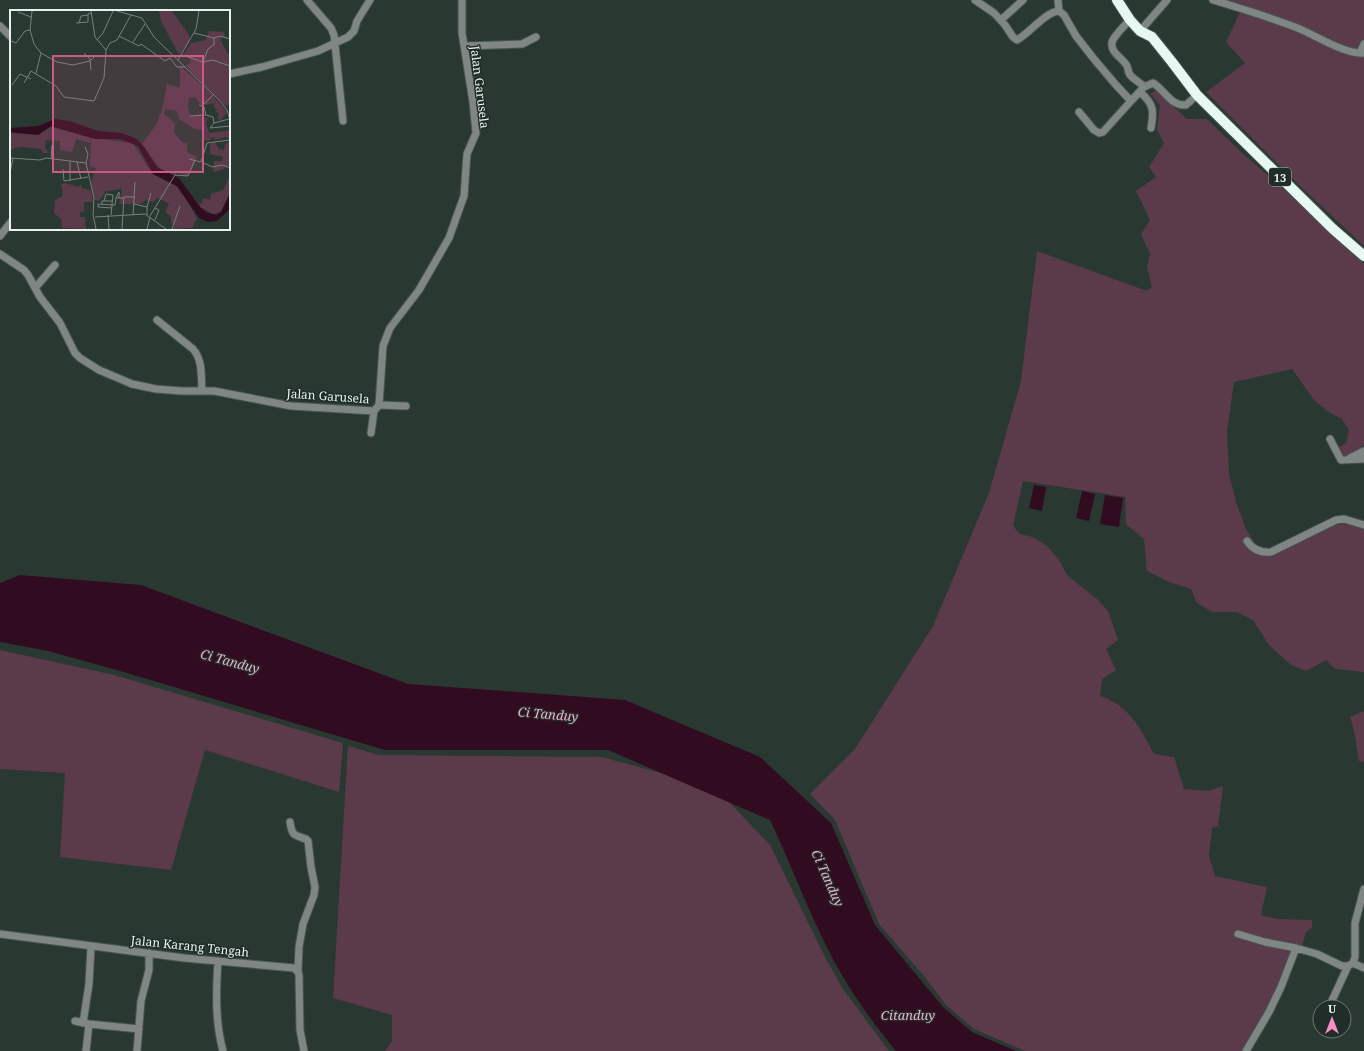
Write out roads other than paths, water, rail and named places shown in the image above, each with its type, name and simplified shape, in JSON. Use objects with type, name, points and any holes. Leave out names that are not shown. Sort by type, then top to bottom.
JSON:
[{"type":"highway","name":"13","points":[[1117,0],[1130,20],[1140,31],[1152,37],[1197,95],[1333,229],[1364,256]]},
{"type":"street","points":[[307,0],[331,28],[334,35],[343,120]]},
{"type":"street","points":[[230,74],[269,65],[318,51],[348,37],[370,0]]},
{"type":"street","name":"Jalan Garusela","points":[[0,254],[24,270],[28,275],[34,288],[60,323],[75,353],[80,358],[99,370],[132,384],[156,389],[214,391],[291,406],[377,408],[385,338],[394,321],[419,290],[449,238],[464,196],[467,154],[476,133],[471,84],[462,33],[462,0]]},
{"type":"street","points":[[975,0],[994,13],[1006,25],[1013,37],[1018,40],[1051,13],[1059,11]]},
{"type":"street","points":[[1001,20],[1023,0]]},
{"type":"street","points":[[1058,0],[1059,11],[1064,15],[1076,36],[1094,60],[1131,101]]},
{"type":"street","points":[[1140,31],[1167,0]]},
{"type":"street","points":[[1213,0],[1296,27],[1342,48],[1362,53],[1364,44]]},
{"type":"street","points":[[1130,20],[1113,40],[1112,46],[1113,50],[1126,65],[1128,74],[1140,82],[1142,89],[1150,101],[1153,108],[1151,128]]},
{"type":"street","points":[[0,26],[10,36]]},
{"type":"street","points":[[464,46],[517,45],[536,37]]},
{"type":"street","points":[[1079,112],[1094,130],[1100,133],[1103,132],[1142,89],[1148,85],[1155,84],[1169,99],[1181,105],[1186,105],[1197,95]]},
{"type":"street","points":[[0,236],[10,223]]},
{"type":"street","points":[[34,288],[55,265]]},
{"type":"street","points":[[157,320],[197,353],[200,358],[202,391]]},
{"type":"street","points":[[371,433],[377,408],[406,406]]},
{"type":"street","points":[[1330,439],[1341,460]]},
{"type":"street","points":[[1341,460],[1364,452]]},
{"type":"street","points":[[1341,460],[1364,459]]},
{"type":"street","points":[[1247,541],[1251,547],[1265,553],[1271,552],[1336,520],[1344,519],[1364,525]]},
{"type":"street","points":[[290,822],[293,834],[308,841],[315,887],[299,947],[298,972],[300,1030],[304,1051]]},
{"type":"street","points":[[1333,999],[1355,957],[1355,923],[1364,889]]},
{"type":"street","name":"Jalan Karang Tengah","points":[[0,934],[33,937],[91,947],[184,958],[291,968],[298,972]]},
{"type":"street","points":[[1238,934],[1317,954],[1342,966],[1350,964],[1364,968]]},
{"type":"street","points":[[86,1051],[86,1023],[91,947]]},
{"type":"street","points":[[1246,1051],[1269,1012],[1281,987],[1296,948]]},
{"type":"street","points":[[136,1051],[142,996],[149,970],[149,953]]},
{"type":"street","points":[[218,961],[216,1007],[219,1034],[223,1051]]},
{"type":"street","points":[[76,1021],[139,1029]]},
{"type":"water","points":[[1034,485],[1046,487],[1042,511],[1029,508]]},
{"type":"water","points":[[1082,491],[1095,494],[1089,521],[1076,518]]},
{"type":"water","points":[[1105,495],[1123,498],[1119,527],[1100,524]]},
{"type":"water","points":[[20,575],[141,585],[408,684],[625,700],[760,757],[831,823],[875,925],[943,1007],[972,1032],[1016,1051],[896,1051],[859,1002],[826,945],[770,820],[608,750],[385,750],[117,670],[48,651],[0,642],[0,583]]},
{"type":"water label","name":"Ci Tanduy","points":[[230,661]]},
{"type":"water label","name":"Ci Tanduy","points":[[548,714]]},
{"type":"water label","name":"Ci Tanduy","points":[[828,878]]},
{"type":"water label","name":"Citanduy","points":[[908,1015]]}]
